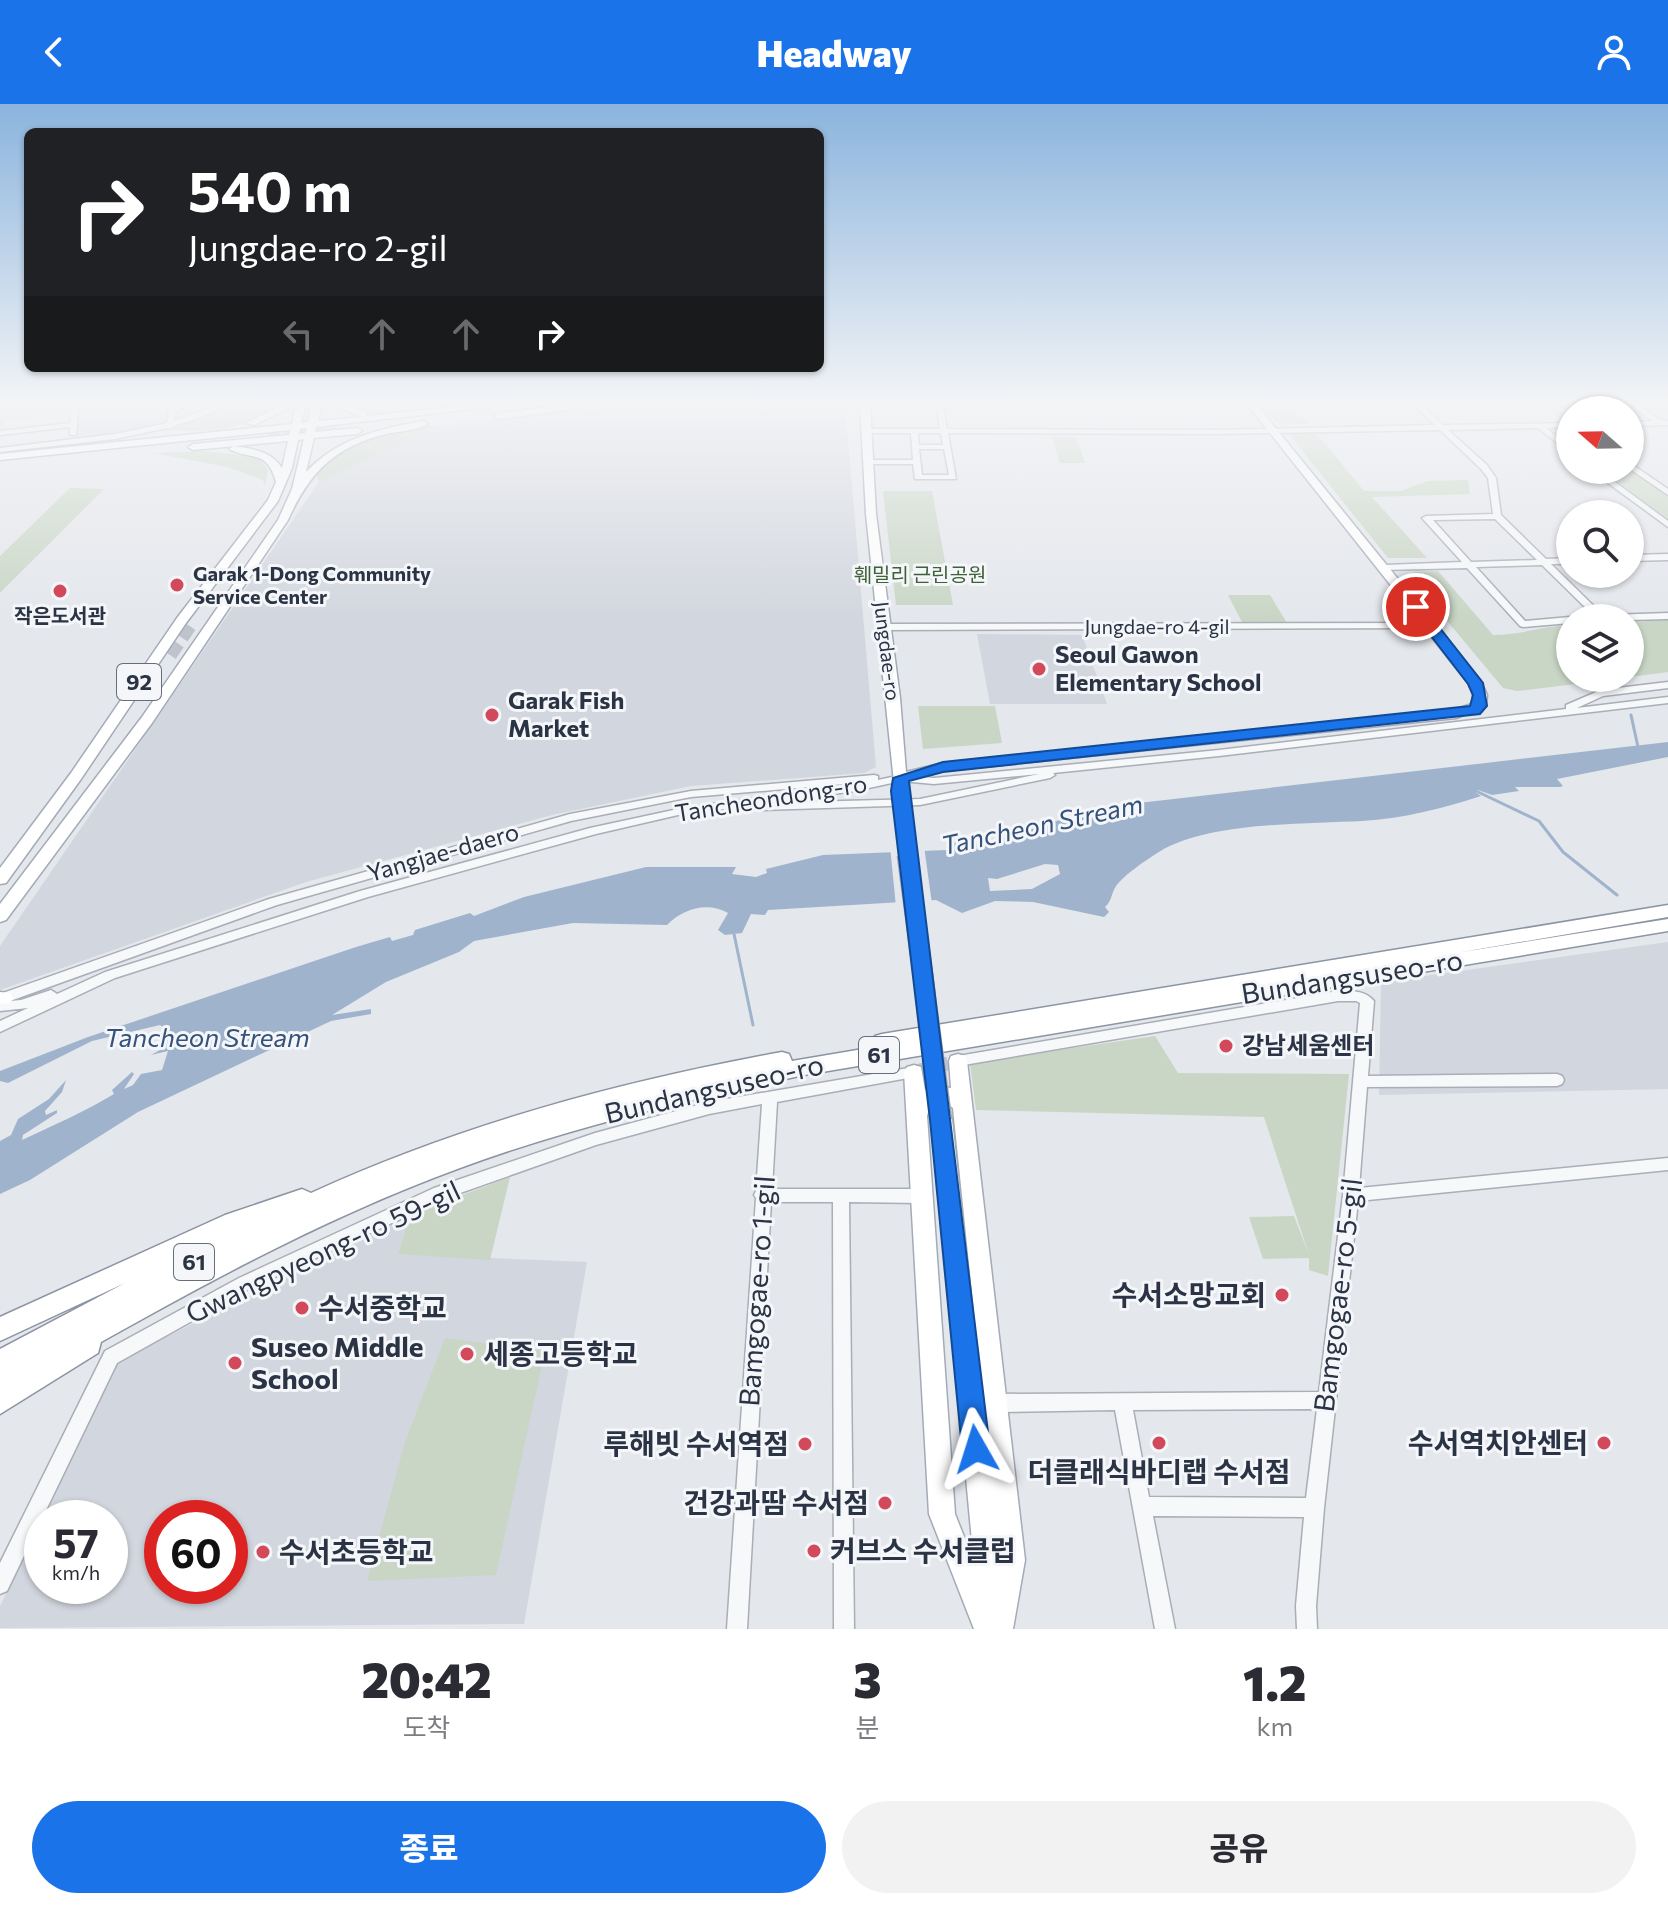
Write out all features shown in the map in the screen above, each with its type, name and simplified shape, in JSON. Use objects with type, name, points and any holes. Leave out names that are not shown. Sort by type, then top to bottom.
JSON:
[{"type":"highway","points":[[1404,952],[1468,935],[1668,899]]},
{"type":"highway","name":"Bundangsuseo-ro","points":[[0,1363],[240,1239],[391,1167],[576,1108],[717,1071],[1404,952],[1662,925]]},
{"type":"highway","name":"Bundangsuseo-ro","points":[[0,1384],[137,1309],[315,1219],[450,1162],[565,1124],[693,1090],[804,1067],[1662,925]]},
{"type":"highway","points":[[0,1329],[233,1222],[391,1167]]},
{"type":"highway","points":[[0,1401],[68,1361],[137,1309]]},
{"type":"main road","points":[[279,475],[280,487]]},
{"type":"main road","name":"92","points":[[0,879],[76,776],[181,621],[273,501],[283,475]]},
{"type":"main road","name":"92","points":[[0,916],[160,701],[295,494],[299,475]]},
{"type":"main road","points":[[273,501],[272,510],[198,621],[281,509],[313,475]]},
{"type":"main road","name":"Jungdae-ro","points":[[868,475],[882,627],[942,1120],[996,1629]]},
{"type":"main road","points":[[900,785],[943,774],[1474,710],[1479,706],[1480,695],[1475,683],[1310,475]]},
{"type":"main road","points":[[76,776],[106,744],[174,655],[117,744],[102,777]]},
{"type":"main road","points":[[958,1061],[1012,1560],[996,1629]]},
{"type":"main road","points":[[914,1072],[942,1514],[988,1629]]},
{"type":"main road","points":[[915,1120],[922,1100],[930,1094],[950,1094],[963,1106]]},
{"type":"street","points":[[918,475],[953,475]]},
{"type":"street","points":[[1489,475],[1497,516],[1587,604]]},
{"type":"street","points":[[1644,475],[1668,493]]},
{"type":"street","points":[[1613,484],[1668,525]]},
{"type":"street","points":[[1497,516],[1426,518],[1523,624],[1556,621]]},
{"type":"street","points":[[1644,558],[1668,557]]},
{"type":"street","points":[[1385,568],[1556,562]]},
{"type":"street","points":[[1644,617],[1668,616]]},
{"type":"street","name":"Jungdae-ro 4-gil","points":[[882,627],[1431,626]]},
{"type":"street","points":[[1556,713],[1601,693],[1668,685]]},
{"type":"street","points":[[943,774],[1084,765],[1668,700]]},
{"type":"street","points":[[700,808],[920,802],[965,795],[1084,765]]},
{"type":"street","name":"Tancheondong-ro","points":[[0,1027],[110,975],[364,894],[594,831],[700,808],[900,785]]},
{"type":"street","name":"Yangjae-daero","points":[[1,1000],[273,902],[570,818],[691,794],[900,785]]},
{"type":"street","points":[[1,1000],[22,1005],[110,975]]},
{"type":"street","name":"Bamgogae-ro 5-gil","points":[[958,1061],[1358,996],[1367,1001],[1369,1009],[1351,1195],[1314,1508],[1307,1629]]},
{"type":"street","name":"Gwangpyeong-ro 59-gil","points":[[0,1584],[111,1357],[245,1283],[440,1193],[595,1139],[709,1108],[914,1072]]},
{"type":"street","points":[[1362,1082],[1557,1080]]},
{"type":"street","name":"Bamgogae-ro 1-gil","points":[[737,1629],[770,1097]]},
{"type":"street","points":[[1351,1195],[1668,1164]]},
{"type":"street","points":[[762,1195],[920,1196]]},
{"type":"street","points":[[841,1195],[844,1629]]},
{"type":"street","points":[[997,1403],[1325,1400]]},
{"type":"street","points":[[1122,1402],[1165,1629]]},
{"type":"street","points":[[1141,1506],[1314,1508]]},
{"type":"shaded area","points":[[331,475],[851,475],[876,767],[864,773],[691,786],[552,815],[306,882],[0,990],[0,946],[319,482]]},
{"type":"shaded area","name":"Seoul Gawon Elementary School","points":[[977,634],[1082,635],[1107,704],[990,704]]},
{"type":"shaded area","points":[[1668,942],[1668,1089],[1379,1095],[1381,982]]},
{"type":"shaded area","points":[[410,1215],[398,1254],[587,1262],[524,1624],[0,1628],[0,1606],[24,1556],[24,1604],[128,1604],[128,1500],[51,1500],[116,1362]]},
{"type":"green space","points":[[250,475],[267,475],[265,486],[263,480]]},
{"type":"green space","points":[[316,475],[333,475],[319,482]]},
{"type":"green space","points":[[1322,475],[1351,475],[1364,491],[1401,491],[1427,481],[1468,480],[1470,494],[1372,497],[1427,558],[1388,558]]},
{"type":"green space","points":[[1644,479],[1668,497],[1668,520],[1622,484],[1644,484]]},
{"type":"green space","points":[[70,488],[104,489],[0,593],[0,556]]},
{"type":"green space","name":"훼밀리 근린공원","points":[[883,491],[932,491],[953,605],[896,605]]},
{"type":"green space","points":[[1438,571],[1493,635],[1556,626],[1556,686],[1517,691],[1503,688],[1414,581],[1414,572]]},
{"type":"green space","points":[[1228,595],[1270,595],[1287,623],[1243,624]]},
{"type":"green space","points":[[1668,620],[1668,672],[1644,675],[1644,621]]},
{"type":"green space","points":[[918,706],[995,706],[1002,743],[923,749]]},
{"type":"green space","points":[[1155,1036],[1178,1073],[1349,1074],[1328,1276],[1309,1270],[1309,1258],[1263,1259],[1249,1217],[1294,1216],[1309,1255],[1264,1117],[976,1110],[970,1063]]},
{"type":"green space","points":[[510,1177],[490,1260],[398,1254],[410,1215]]},
{"type":"green space","points":[[445,1338],[545,1351],[496,1575],[367,1581],[405,1442]]},
{"type":"water","name":"Tancheon Stream","points":[[1668,742],[1668,757],[1557,779],[1563,786],[1560,787],[1515,787],[1519,791],[1492,795],[1478,790],[1475,792],[1481,796],[1407,815],[1377,820],[1257,826],[1179,842],[1148,859],[1120,882],[1105,907],[1109,912],[1104,917],[1033,902],[995,901],[962,913],[936,900],[768,910],[765,915],[751,914],[742,933],[725,935],[718,930],[728,913],[704,907],[688,911],[667,925],[573,923],[474,941],[459,952],[386,982],[332,1015],[371,1009],[371,1014],[331,1021],[138,1112],[30,1180],[0,1194],[0,1141],[11,1135],[18,1119],[49,1099],[66,1080],[62,1092],[45,1111],[46,1115],[57,1110],[57,1113],[23,1135],[22,1140],[114,1094],[112,1090],[132,1072],[134,1074],[124,1089],[133,1085],[141,1074],[162,1070],[168,1051],[151,1055],[160,1050],[159,1043],[168,1031],[160,1025],[92,1041],[8,1083],[0,1081],[0,1071],[88,1037],[356,947],[390,937],[392,941],[413,935],[415,930],[470,913],[474,916],[524,897],[646,867],[736,867],[732,874],[756,877],[767,873],[766,869],[823,855],[947,850],[961,835],[964,845],[979,843],[1085,814],[1090,818],[1103,819],[1111,810],[1129,810],[1130,804]],"holes":[[[1045,864],[1058,865],[1060,874],[1032,889],[990,891],[988,878],[997,879]]]},
{"type":"pier","points":[[890,846],[924,846],[932,904],[896,907]]},
{"type":"waterway","points":[[1631,715],[1638,747]]},
{"type":"waterway","points":[[1476,791],[1539,821],[1563,852],[1617,895]]},
{"type":"waterway","points":[[734,934],[753,1025]]},
{"type":"tunnel","points":[[170,655],[193,621]]},
{"type":"tunnel","points":[[914,1072],[958,1061]]},
{"type":"place","name":"Garak 1-Dong Community Service Center","points":[[177,585]]},
{"type":"place","name":"작은도서관","points":[[60,591]]},
{"type":"place","name":"Seoul Gawon Elementary School","points":[[1039,669]]},
{"type":"place","name":"Garak Fish Market","points":[[492,715]]},
{"type":"place","name":"강남세움센터","points":[[1226,1046]]},
{"type":"place","name":"수서소망교회","points":[[1282,1295]]},
{"type":"place","name":"수서중학교","points":[[302,1308]]},
{"type":"place","name":"세종고등학교","points":[[467,1354]]},
{"type":"place","name":"Suseo Middle School","points":[[235,1363]]},
{"type":"place","name":"더클래식바디랩 수서점","points":[[1159,1443]]},
{"type":"place","name":"수서역치안센터","points":[[1604,1443]]},
{"type":"place","name":"루해빗 수서역점","points":[[805,1444]]},
{"type":"place","name":"건강과땀 수서점","points":[[885,1503]]},
{"type":"place","name":"커브스 수서클럽","points":[[814,1551]]},
{"type":"place","name":"수서초등학교","points":[[263,1552]]},
{"type":"route","points":[[976,1449],[942,1120],[899,791],[901,778],[943,767],[1474,710],[1479,706],[1480,695],[1475,683],[1416,607]]}]
